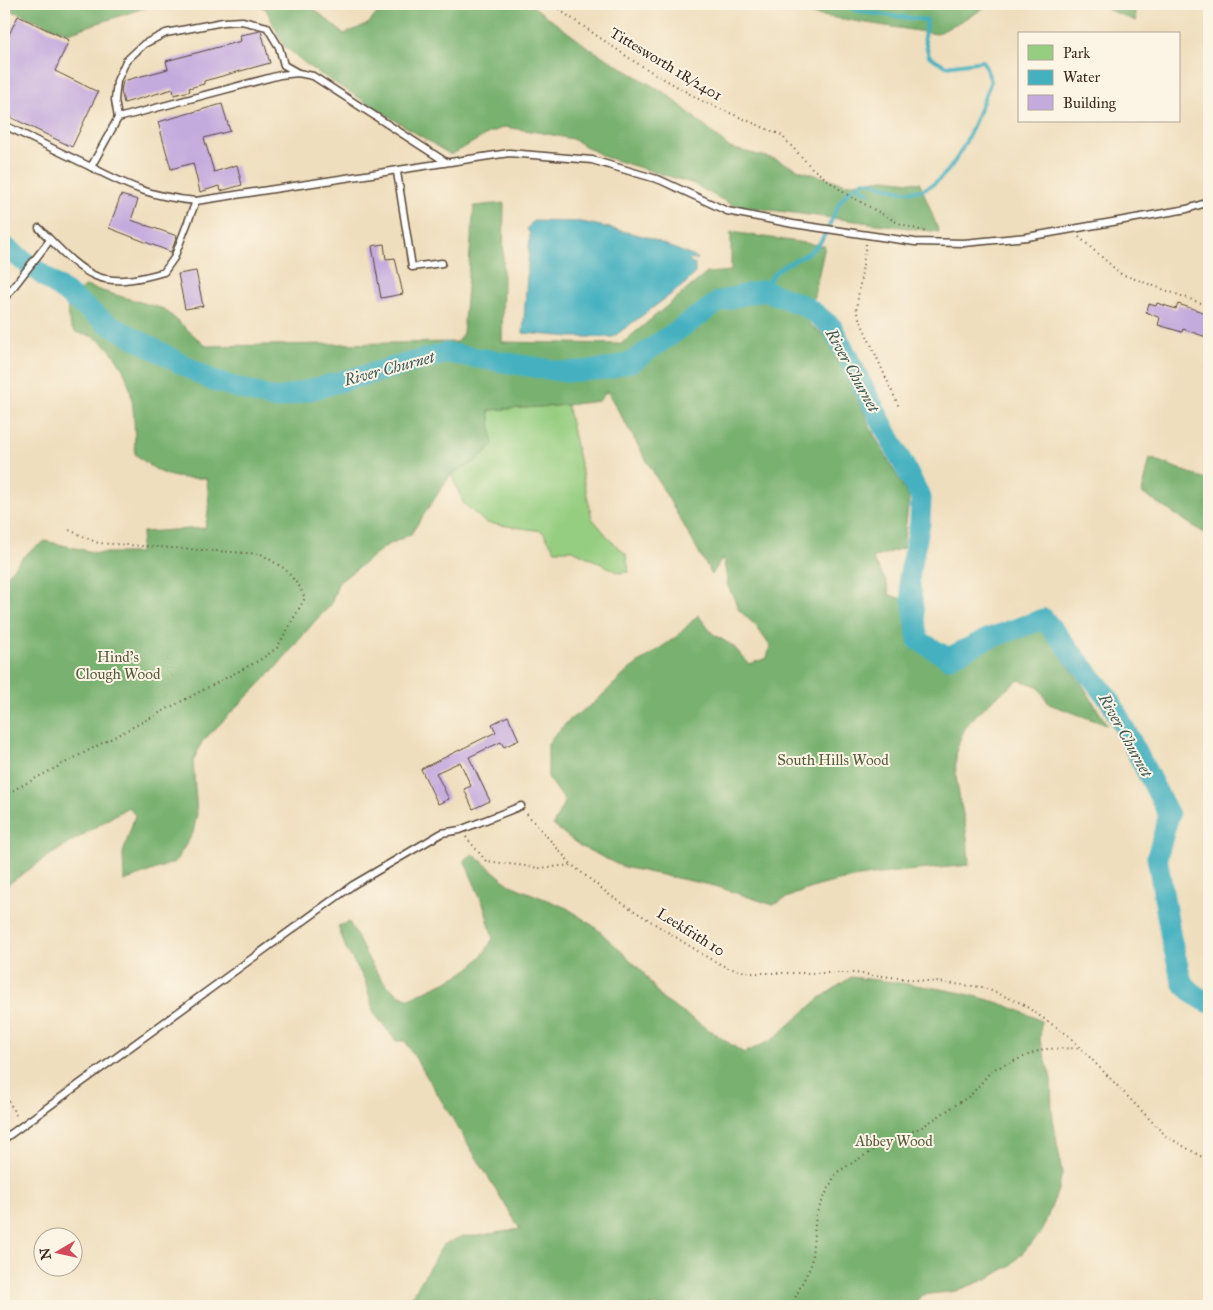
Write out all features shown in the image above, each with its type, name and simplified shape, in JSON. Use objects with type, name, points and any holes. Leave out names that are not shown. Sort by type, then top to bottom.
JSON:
[{"type":"lane","points":[[91,167],[118,118],[115,100],[117,81],[126,61],[144,44],[166,33],[223,22],[242,21],[267,27],[278,47],[284,65],[298,74]]},
{"type":"lane","points":[[118,118],[280,75],[298,74],[313,76],[446,162]]},
{"type":"lane","points":[[4,125],[132,188],[164,198],[196,200],[510,154],[592,160],[660,180],[727,211],[793,224],[915,242],[964,243],[1027,237],[1187,209],[1209,202]]},
{"type":"lane","points":[[397,172],[412,267],[442,263]]},
{"type":"lane","points":[[38,228],[78,266],[91,275],[120,282],[145,278],[164,272],[174,258],[196,200]]},
{"type":"lane","points":[[4,299],[50,240]]},
{"type":"lane","points":[[4,1139],[353,885],[442,833],[460,830],[521,806]]},
{"type":"path","name":"Tittesworth 1R/2401","points":[[551,4],[635,62],[702,102],[782,135],[812,168],[842,192],[898,223],[931,234],[943,242]]},
{"type":"path","points":[[1072,228],[1084,244],[1120,274],[1209,306]]},
{"type":"path","points":[[868,234],[856,311],[899,407]]},
{"type":"path","points":[[4,795],[260,660],[277,648],[305,598],[299,586],[285,569],[261,554],[98,543],[69,530]]},
{"type":"path","name":"Leekfrith 10","points":[[521,806],[572,865],[611,896],[710,959],[728,968],[751,973],[854,973],[982,987],[1028,1007],[1069,1036],[1166,1136],[1209,1161]]},
{"type":"path","points":[[460,830],[486,861],[540,868],[572,865]]},
{"type":"path","points":[[791,1306],[811,1265],[816,1214],[836,1173],[880,1146],[922,1127],[971,1095],[992,1070],[1042,1049],[1081,1048]]},
{"type":"path","points":[[4,1092],[22,1125]]},
{"type":"green space","points":[[4,4],[156,4],[68,33],[10,10],[4,12]]},
{"type":"green space","points":[[256,4],[312,4],[313,8],[344,34],[368,24],[385,4],[530,4],[589,48],[668,95],[730,148],[775,159],[802,171],[846,184],[884,179],[920,183],[939,232],[732,205],[691,183],[605,157],[572,139],[505,127],[489,133],[451,155],[311,68],[284,46],[266,9]]},
{"type":"green space","points":[[746,4],[992,4],[937,34]]},
{"type":"green space","points":[[1106,4],[1134,4],[1136,21],[1109,10]]},
{"type":"green space","name":"Hind's Clough Wood","points":[[504,203],[502,342],[621,344],[707,273],[731,271],[731,232],[825,246],[808,323],[828,338],[849,376],[872,431],[909,498],[903,548],[872,558],[886,581],[890,595],[902,599],[912,640],[947,661],[991,641],[992,646],[1042,630],[1082,684],[1107,725],[1049,704],[1038,686],[1019,680],[976,715],[965,729],[959,741],[956,754],[956,779],[967,834],[969,865],[894,872],[843,880],[795,894],[773,905],[715,886],[623,867],[580,846],[553,825],[565,801],[548,777],[548,743],[569,720],[594,703],[630,669],[676,637],[698,615],[713,634],[733,646],[749,664],[767,658],[770,646],[756,626],[739,610],[728,586],[723,557],[712,575],[607,391],[599,401],[489,410],[493,445],[476,461],[451,474],[411,534],[386,546],[338,583],[331,605],[273,671],[202,742],[193,762],[197,814],[193,833],[175,862],[124,881],[123,853],[135,815],[128,807],[50,855],[4,887],[4,578],[26,554],[45,541],[97,553],[139,553],[143,532],[205,528],[208,509],[206,478],[184,478],[168,475],[153,468],[135,454],[131,394],[122,367],[114,354],[103,343],[74,330],[68,317],[67,303],[85,286],[164,309],[206,346],[457,342],[463,333],[474,206]]},
{"type":"green space","points":[[567,405],[592,518],[612,542],[626,554],[629,572],[620,573],[573,550],[555,550],[542,531],[486,523],[464,504],[451,474],[476,461],[489,410]]},
{"type":"green space","points":[[1150,458],[1203,478],[1209,478],[1209,536],[1142,493]]},
{"type":"green space","name":"Abbey Wood","points":[[473,854],[510,885],[567,908],[595,927],[642,971],[662,999],[744,1053],[772,1040],[819,999],[851,977],[948,990],[996,1002],[1041,1021],[1040,1041],[1051,1078],[1052,1112],[1062,1173],[1058,1190],[1041,1233],[1011,1265],[989,1278],[956,1291],[922,1295],[912,1306],[406,1306],[443,1245],[463,1236],[477,1236],[520,1229],[405,1041],[396,1041],[374,1013],[365,980],[346,949],[338,926],[349,922],[380,977],[389,987],[410,999],[458,976],[477,961],[493,938],[484,906],[464,860]]},
{"type":"water","points":[[533,221],[582,222],[647,237],[697,258],[697,260],[691,259],[689,262],[695,265],[695,273],[685,284],[613,337],[572,337],[523,333],[530,234],[527,229]]},
{"type":"building","points":[[18,16],[69,40],[55,71],[98,92],[72,147],[4,114],[4,45]]},
{"type":"building","points":[[261,31],[270,63],[204,81],[204,84],[189,88],[190,91],[174,95],[173,89],[124,103],[121,91],[123,81],[168,69],[166,61],[241,41],[240,35]]},
{"type":"building","points":[[222,104],[230,131],[204,138],[214,172],[237,165],[242,185],[221,191],[219,186],[200,192],[193,163],[171,169],[158,122]]},
{"type":"building","points":[[121,195],[138,200],[131,220],[177,236],[171,252],[109,228]]},
{"type":"building","points":[[384,244],[386,259],[395,258],[403,294],[381,298],[372,246]]},
{"type":"building","points":[[196,271],[203,306],[185,309],[178,274]]},
{"type":"building","points":[[1157,303],[1176,309],[1178,304],[1209,314],[1209,338],[1183,329],[1182,332],[1158,325],[1160,318],[1146,312],[1149,304],[1156,306]]},
{"type":"building","points":[[508,716],[519,740],[504,747],[501,742],[469,757],[490,801],[473,809],[464,789],[471,786],[460,762],[436,773],[449,799],[438,804],[421,769],[496,732],[492,724]]},
{"type":"waterway","points":[[764,290],[775,272],[810,252],[818,245],[843,197],[856,186],[864,181],[909,192],[930,186],[943,176],[964,146],[991,81],[983,61],[946,66],[929,56],[924,37],[927,20],[861,12],[844,4]]},
{"type":"waterway","points":[[857,186],[869,193]]},
{"type":"waterway","name":"River Churnet","points":[[4,246],[105,322],[211,380],[276,399],[447,353],[565,372],[608,369],[633,361],[720,301],[764,290],[807,307],[832,327],[921,498],[920,523],[909,578],[918,640],[948,658],[987,639],[1044,619],[1110,700],[1169,815],[1157,857],[1171,938],[1182,982],[1195,995],[1209,1003]]},
{"type":"park label","name":"South Hills Wood","points":[[833,760]]}]
